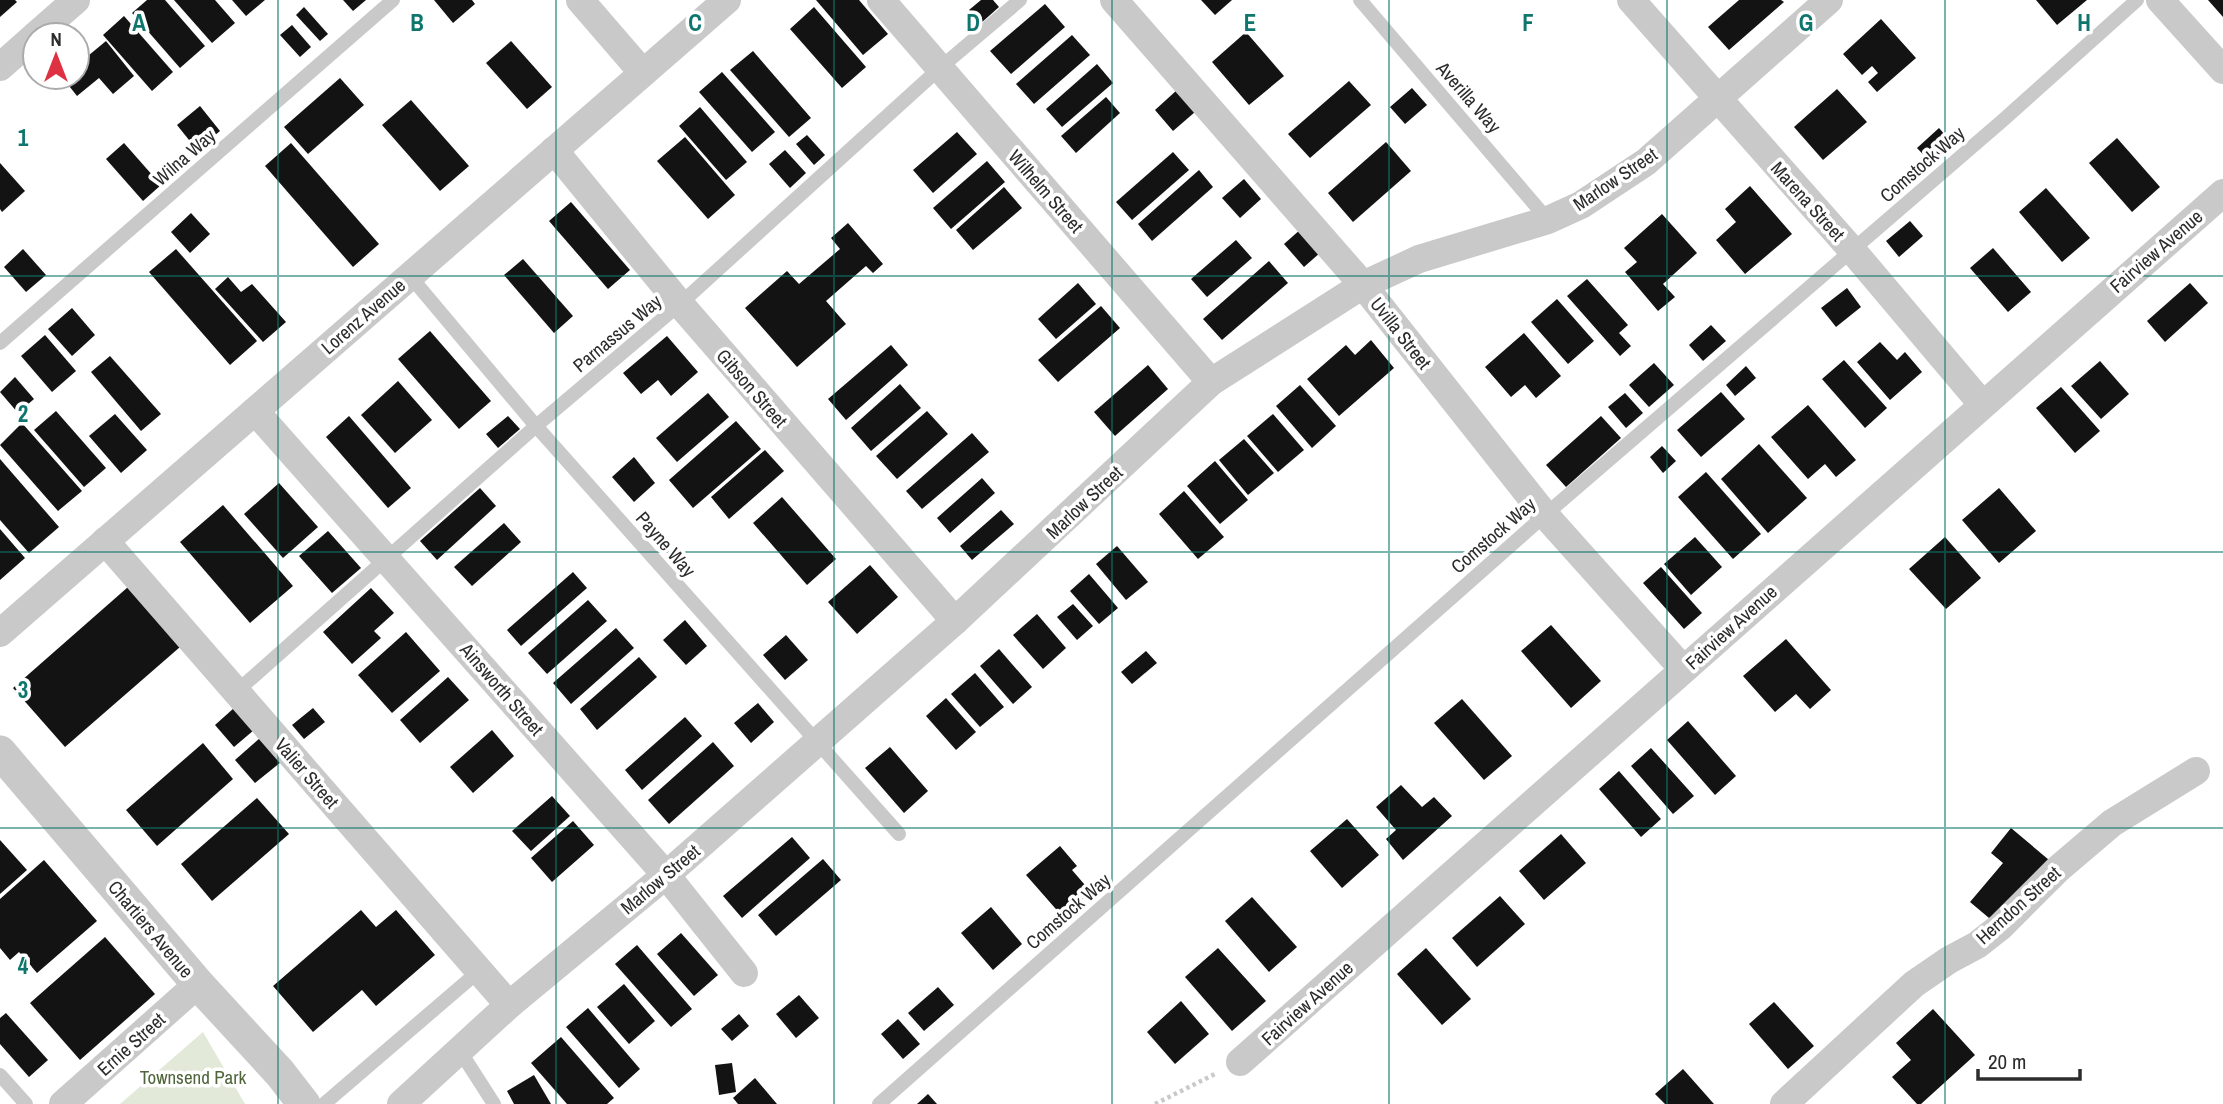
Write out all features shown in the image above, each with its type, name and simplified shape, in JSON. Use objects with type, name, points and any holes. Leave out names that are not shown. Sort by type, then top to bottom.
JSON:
[{"type":"street","points":[[53,21],[76,0]]},
{"type":"street","points":[[580,0],[643,73]]},
{"type":"street","name":"Lorenz Avenue","points":[[0,633],[727,0]]},
{"type":"street","name":"Wilhelm Street","points":[[881,0],[1211,382]]},
{"type":"street","name":"Uvilla Street","points":[[1114,0],[1363,285],[1545,515],[1683,670]]},
{"type":"street","name":"Marena Street","points":[[1631,0],[1852,250],[1982,404]]},
{"type":"street","name":"Marlow Street","points":[[401,1104],[509,1005],[666,875],[956,621],[1211,382],[1363,285],[1419,259],[1548,219],[1581,205],[1646,162],[1829,0]]},
{"type":"street","points":[[2161,0],[2223,70]]},
{"type":"street","points":[[0,67],[21,49]]},
{"type":"street","name":"Gibson Street","points":[[554,150],[680,304],[956,621]]},
{"type":"street","name":"Fairview Avenue","points":[[1240,1062],[2223,193]]},
{"type":"street","name":"Ainsworth Street","points":[[254,411],[666,875],[744,973]]},
{"type":"street","name":"Valier Street","points":[[105,541],[509,1005]]},
{"type":"street","name":"Chartiers Avenue","points":[[0,752],[304,1104]]},
{"type":"street","name":"Herndon Street","points":[[1784,1104],[1914,985],[2000,927],[2058,869],[2112,823],[2196,771]]},
{"type":"street","name":"Ernie Street","points":[[63,1104],[198,984]]},
{"type":"lane","name":"Wilna Way","points":[[0,343],[393,0]]},
{"type":"lane","name":"Parnassus Way","points":[[236,692],[536,426],[680,304],[940,68],[1020,0]]},
{"type":"lane","name":"Averilla Way","points":[[1360,0],[1548,219]]},
{"type":"lane","name":"Comstock Way","points":[[879,1104],[1545,515],[2137,0]]},
{"type":"lane","name":"Payne Way","points":[[410,276],[536,426],[899,834]]},
{"type":"lane","points":[[324,1104],[479,971]]},
{"type":"lane","points":[[460,1051],[494,1104]]},
{"type":"lane","points":[[0,1075],[26,1104]]},
{"type":"path","points":[[1156,1104],[1240,1062]]},
{"type":"green space","name":"Townsend Park","points":[[203,1032],[245,1104],[120,1104]]},
{"type":"building","points":[[0,0],[15,0],[17,2],[0,17]]},
{"type":"building","points":[[147,0],[165,0],[205,46],[180,68],[132,13]]},
{"type":"building","points":[[174,0],[215,0],[235,23],[212,43]]},
{"type":"building","points":[[232,0],[265,0],[246,16]]},
{"type":"building","points":[[343,0],[366,0],[353,11]]},
{"type":"building","points":[[434,0],[472,0],[475,4],[453,23]]},
{"type":"building","points":[[816,0],[859,0],[888,34],[863,55]]},
{"type":"building","points":[[981,0],[993,0],[999,7],[980,24],[969,10]]},
{"type":"building","points":[[1201,0],[1232,0],[1215,15]]},
{"type":"building","points":[[1739,0],[1784,2],[1729,50],[1708,27]]},
{"type":"building","points":[[2036,0],[2087,0],[2057,25]]},
{"type":"building","points":[[2208,0],[2223,0],[2223,17]]},
{"type":"building","points":[[1045,4],[1065,27],[1011,74],[990,51]]},
{"type":"building","points":[[304,7],[328,34],[320,41],[296,15]]},
{"type":"building","points":[[814,7],[866,67],[842,88],[790,29]]},
{"type":"building","points":[[124,16],[173,72],[152,91],[103,35]]},
{"type":"building","points":[[1881,19],[1916,58],[1877,92],[1868,82],[1878,73],[1872,66],[1862,75],[1843,54]]},
{"type":"building","points":[[292,25],[311,47],[300,57],[280,35]]},
{"type":"building","points":[[1246,32],[1284,76],[1249,105],[1212,62]]},
{"type":"building","points":[[1072,35],[1090,55],[1034,104],[1016,84]]},
{"type":"building","points":[[106,41],[134,76],[113,94],[99,78],[91,85],[91,53]]},
{"type":"building","points":[[511,41],[552,87],[527,109],[486,63]]},
{"type":"building","points":[[753,51],[811,118],[789,137],[730,70]]},
{"type":"building","points":[[1097,64],[1113,83],[1062,127],[1046,109]]},
{"type":"building","points":[[722,72],[775,132],[752,152],[699,92]]},
{"type":"building","points":[[340,78],[364,105],[308,154],[284,127]]},
{"type":"building","points":[[1349,81],[1371,105],[1310,158],[1288,134]]},
{"type":"building","points":[[1412,88],[1427,105],[1405,124],[1390,107]]},
{"type":"building","points":[[1837,89],[1867,122],[1823,160],[1794,127]]},
{"type":"building","points":[[1177,90],[1195,112],[1173,131],[1155,110]]},
{"type":"building","points":[[1106,97],[1120,113],[1076,153],[1061,136]]},
{"type":"building","points":[[411,100],[469,166],[440,191],[382,125]]},
{"type":"building","points":[[200,106],[220,131],[197,150],[177,125]]},
{"type":"building","points":[[700,107],[747,162],[726,180],[679,126]]},
{"type":"building","points":[[1939,128],[1952,143],[1931,163],[1917,148]]},
{"type":"building","points":[[957,132],[977,154],[933,193],[913,170]]},
{"type":"building","points":[[807,135],[825,155],[814,165],[796,144]]},
{"type":"building","points":[[685,137],[735,195],[708,219],[657,161]]},
{"type":"building","points":[[2117,138],[2160,187],[2132,212],[2089,163]]},
{"type":"building","points":[[1386,142],[1411,171],[1353,222],[1328,193]]},
{"type":"building","points":[[124,143],[161,185],[143,201],[106,159]]},
{"type":"building","points":[[291,143],[379,244],[353,267],[265,166]]},
{"type":"building","points":[[785,150],[806,173],[790,188],[769,164]]},
{"type":"building","points":[[1173,152],[1189,170],[1132,220],[1116,202]]},
{"type":"building","points":[[987,161],[1005,182],[951,229],[933,208]]},
{"type":"building","points":[[0,163],[25,191],[2,212],[0,209]]},
{"type":"building","points":[[1199,170],[1213,187],[1152,241],[1138,224]]},
{"type":"building","points":[[1244,179],[1261,199],[1240,218],[1222,198]]},
{"type":"building","points":[[1750,186],[1792,234],[1745,274],[1716,240],[1736,222],[1725,209]]},
{"type":"building","points":[[1004,187],[1022,208],[973,250],[956,230]]},
{"type":"building","points":[[2046,188],[2090,238],[2062,262],[2019,212]]},
{"type":"building","points":[[571,202],[630,270],[608,289],[549,221]]},
{"type":"building","points":[[191,213],[210,234],[190,253],[171,232]]},
{"type":"building","points":[[1662,214],[1697,253],[1663,284],[1675,297],[1658,311],[1625,272],[1637,262],[1624,248]]},
{"type":"building","points":[[1910,221],[1923,236],[1899,257],[1886,241]]},
{"type":"building","points":[[848,223],[883,264],[873,273],[866,266],[826,301],[846,324],[797,367],[745,308],[787,271],[799,284],[840,249],[831,238]]},
{"type":"building","points":[[1301,229],[1321,252],[1304,267],[1284,244]]},
{"type":"building","points":[[1236,240],[1252,258],[1207,297],[1191,279]]},
{"type":"building","points":[[1993,248],[2031,292],[2008,312],[1970,268]]},
{"type":"building","points":[[23,249],[46,275],[26,292],[4,267]]},
{"type":"building","points":[[176,249],[257,341],[230,365],[149,272]]},
{"type":"building","points":[[523,259],[573,316],[554,333],[504,275]]},
{"type":"building","points":[[1269,261],[1288,283],[1222,340],[1203,319]]},
{"type":"building","points":[[228,277],[241,292],[252,284],[286,322],[263,342],[215,289]]},
{"type":"building","points":[[1587,279],[1628,325],[1619,333],[1631,346],[1620,356],[1567,296]]},
{"type":"building","points":[[1078,283],[1096,304],[1056,339],[1038,319]]},
{"type":"building","points":[[2190,283],[2208,303],[2165,342],[2147,321]]},
{"type":"building","points":[[1847,288],[1861,307],[1836,327],[1821,308]]},
{"type":"building","points":[[1557,299],[1594,341],[1568,364],[1531,322]]},
{"type":"building","points":[[1101,306],[1120,328],[1058,382],[1038,360]]},
{"type":"building","points":[[72,308],[95,335],[72,356],[48,329]]},
{"type":"building","points":[[1711,325],[1726,341],[1703,361],[1689,345]]},
{"type":"building","points":[[430,331],[491,401],[459,429],[398,359]]},
{"type":"building","points":[[1524,333],[1561,376],[1536,398],[1525,385],[1511,397],[1485,367]]},
{"type":"building","points":[[45,335],[76,371],[52,392],[21,356]]},
{"type":"building","points":[[667,336],[698,372],[671,396],[658,380],[641,394],[623,373]]},
{"type":"building","points":[[1371,340],[1394,368],[1339,416],[1307,379],[1346,345],[1355,355]]},
{"type":"building","points":[[1880,342],[1897,360],[1905,352],[1922,372],[1890,400],[1857,362]]},
{"type":"building","points":[[891,345],[908,365],[846,420],[828,399]]},
{"type":"building","points":[[110,356],[161,414],[141,431],[91,372]]},
{"type":"building","points":[[1844,360],[1887,408],[1865,428],[1822,379]]},
{"type":"building","points":[[2100,361],[2129,394],[2101,419],[2071,386]]},
{"type":"building","points":[[1654,363],[1674,385],[1649,407],[1629,385]]},
{"type":"building","points":[[1148,365],[1168,389],[1115,436],[1094,412]]},
{"type":"building","points":[[1746,366],[1756,378],[1735,396],[1726,385]]},
{"type":"building","points":[[15,377],[34,399],[18,413],[0,392]]},
{"type":"building","points":[[398,381],[432,420],[395,453],[361,415]]},
{"type":"building","points":[[900,384],[921,408],[871,451],[851,428]]},
{"type":"building","points":[[1300,385],[1336,426],[1312,448],[1276,406]]},
{"type":"building","points":[[2061,387],[2100,431],[2075,453],[2036,408]]},
{"type":"building","points":[[1721,392],[1745,419],[1701,457],[1677,430]]},
{"type":"building","points":[[708,393],[729,417],[677,462],[656,438]]},
{"type":"building","points":[[1625,393],[1643,413],[1626,428],[1608,407]]},
{"type":"building","points":[[1808,405],[1856,460],[1836,477],[1825,464],[1808,479],[1771,437]]},
{"type":"building","points":[[56,411],[106,468],[84,487],[34,430]]},
{"type":"building","points":[[927,411],[948,434],[897,479],[876,456]]},
{"type":"building","points":[[115,414],[147,450],[121,473],[89,436]]},
{"type":"building","points":[[1273,414],[1304,450],[1278,472],[1247,436]]},
{"type":"building","points":[[349,416],[411,488],[388,508],[326,437]]},
{"type":"building","points":[[508,416],[520,429],[498,448],[486,434]]},
{"type":"building","points":[[1601,416],[1621,438],[1566,487],[1546,465]]},
{"type":"building","points":[[736,421],[761,449],[693,508],[669,480]]},
{"type":"building","points":[[22,423],[82,491],[58,511],[0,445]]},
{"type":"building","points":[[972,433],[989,452],[922,509],[906,491]]},
{"type":"building","points":[[1244,439],[1274,473],[1248,495],[1219,460]]},
{"type":"building","points":[[1759,444],[1807,498],[1768,533],[1721,479]]},
{"type":"building","points":[[1662,446],[1676,461],[1663,473],[1650,457]]},
{"type":"building","points":[[765,450],[784,471],[729,519],[711,497]]},
{"type":"building","points":[[634,457],[655,483],[634,502],[612,477]]},
{"type":"building","points":[[0,459],[59,527],[29,553],[0,520]]},
{"type":"building","points":[[1215,461],[1248,500],[1220,524],[1187,486]]},
{"type":"building","points":[[1706,472],[1761,534],[1733,559],[1678,497]]},
{"type":"building","points":[[982,478],[995,493],[950,533],[937,518]]},
{"type":"building","points":[[279,483],[318,527],[283,558],[244,514]]},
{"type":"building","points":[[480,488],[496,506],[437,560],[420,541]]},
{"type":"building","points":[[1999,488],[2036,531],[1999,563],[1962,520]]},
{"type":"building","points":[[1184,491],[1224,537],[1198,559],[1159,514]]},
{"type":"building","points":[[782,497],[836,559],[807,585],[753,523]]},
{"type":"building","points":[[223,505],[293,586],[250,623],[180,542]]},
{"type":"building","points":[[1001,510],[1014,524],[972,560],[960,546]]},
{"type":"building","points":[[504,523],[521,542],[472,586],[454,567]]},
{"type":"building","points":[[0,529],[25,558],[0,580]]},
{"type":"building","points":[[328,531],[361,568],[332,593],[299,556]]},
{"type":"building","points":[[1695,537],[1722,567],[1691,595],[1664,564]]},
{"type":"building","points":[[1945,537],[1981,578],[1946,609],[1909,569]]},
{"type":"building","points":[[1117,546],[1148,582],[1126,600],[1096,564]]},
{"type":"building","points":[[870,565],[898,597],[857,634],[828,602]]},
{"type":"building","points":[[1661,567],[1702,613],[1684,629],[1643,583]]},
{"type":"building","points":[[573,572],[587,588],[521,646],[507,630]]},
{"type":"building","points":[[1089,574],[1118,608],[1099,624],[1070,591]]},
{"type":"building","points":[[128,587],[180,647],[65,747],[13,688]]},
{"type":"building","points":[[371,588],[394,613],[374,631],[381,638],[352,664],[323,632]]},
{"type":"building","points":[[588,600],[607,621],[547,674],[528,653]]},
{"type":"building","points":[[1073,604],[1093,626],[1077,640],[1057,617]]},
{"type":"building","points":[[1037,614],[1066,648],[1043,669],[1013,635]]},
{"type":"building","points":[[685,620],[707,646],[686,665],[663,640]]},
{"type":"building","points":[[1551,625],[1601,681],[1571,708],[1521,651]]},
{"type":"building","points":[[616,628],[634,648],[571,704],[553,683]]},
{"type":"building","points":[[406,632],[440,671],[392,713],[358,675]]},
{"type":"building","points":[[786,635],[808,660],[785,680],[763,655]]},
{"type":"building","points":[[1786,639],[1831,690],[1810,709],[1796,694],[1775,712],[1743,676]]},
{"type":"building","points":[[999,649],[1032,687],[1013,704],[980,666]]},
{"type":"building","points":[[1146,651],[1157,663],[1132,684],[1121,672]]},
{"type":"building","points":[[639,657],[657,677],[597,730],[580,709]]},
{"type":"building","points":[[975,673],[1004,707],[980,727],[951,694]]},
{"type":"building","points":[[448,677],[469,700],[420,743],[400,720]]},
{"type":"building","points":[[946,698],[976,732],[956,750],[926,716]]},
{"type":"building","points":[[1462,699],[1512,756],[1484,780],[1434,723]]},
{"type":"building","points":[[758,703],[774,722],[751,743],[734,723]]},
{"type":"building","points":[[234,708],[254,730],[234,747],[215,725]]},
{"type":"building","points":[[313,708],[325,722],[304,739],[292,725]]},
{"type":"building","points":[[685,717],[702,736],[642,790],[625,770]]},
{"type":"building","points":[[1688,721],[1736,776],[1715,795],[1667,740]]},
{"type":"building","points":[[492,730],[514,756],[473,793],[450,767]]},
{"type":"building","points":[[260,738],[281,762],[255,783],[235,760]]},
{"type":"building","points":[[713,742],[734,766],[669,824],[648,800]]},
{"type":"building","points":[[203,743],[233,779],[157,846],[126,810]]},
{"type":"building","points":[[890,747],[928,791],[904,813],[865,768]]},
{"type":"building","points":[[1651,748],[1694,796],[1673,814],[1631,766]]},
{"type":"building","points":[[1619,771],[1661,819],[1641,837],[1599,789]]},
{"type":"building","points":[[1401,785],[1422,807],[1434,797],[1452,816],[1403,860],[1386,839],[1396,830],[1376,807]]},
{"type":"building","points":[[552,796],[570,816],[531,851],[512,831]]},
{"type":"building","points":[[257,798],[289,834],[212,901],[181,864]]},
{"type":"building","points":[[1347,819],[1379,855],[1342,888],[1310,851]]},
{"type":"building","points":[[573,821],[594,845],[552,882],[531,858]]},
{"type":"building","points":[[2011,828],[2049,860],[1995,923],[1970,902],[2003,863],[1991,853]]},
{"type":"building","points":[[1561,834],[1586,863],[1544,900],[1519,871]]},
{"type":"building","points":[[792,837],[810,858],[742,918],[723,896]]},
{"type":"building","points":[[0,840],[27,870],[0,894]]},
{"type":"building","points":[[1060,846],[1077,866],[1072,870],[1091,892],[1062,916],[1026,875]]},
{"type":"building","points":[[823,859],[841,880],[776,936],[758,915]]},
{"type":"building","points":[[44,860],[97,921],[37,973],[19,952],[10,960],[0,948],[0,899]]},
{"type":"building","points":[[1500,896],[1525,924],[1477,967],[1452,938]]},
{"type":"building","points":[[1252,897],[1297,947],[1269,972],[1225,921]]},
{"type":"building","points":[[991,907],[1022,944],[993,970],[961,933]]},
{"type":"building","points":[[361,910],[376,927],[396,910],[435,955],[376,1006],[362,990],[313,1032],[273,986]]},
{"type":"building","points":[[681,933],[718,975],[694,996],[657,954]]},
{"type":"building","points":[[105,937],[155,994],[80,1060],[30,1003]]},
{"type":"building","points":[[637,945],[692,1009],[671,1027],[615,964]]},
{"type":"building","points":[[1218,948],[1266,1001],[1232,1031],[1185,977]]},
{"type":"building","points":[[1426,948],[1471,999],[1442,1025],[1397,974]]},
{"type":"building","points":[[624,984],[655,1021],[629,1044],[597,1007]]},
{"type":"building","points":[[938,987],[954,1005],[924,1031],[908,1013]]},
{"type":"building","points":[[799,995],[819,1018],[796,1038],[776,1014]]},
{"type":"building","points":[[1181,1001],[1209,1034],[1175,1064],[1147,1032]]},
{"type":"building","points":[[1774,1002],[1814,1046],[1788,1069],[1749,1024]]},
{"type":"building","points":[[588,1008],[640,1069],[619,1088],[566,1027]]},
{"type":"building","points":[[1933,1009],[1975,1055],[1921,1104],[1917,1104],[1892,1077],[1911,1060],[1896,1043]]},
{"type":"building","points":[[6,1013],[48,1060],[29,1077],[0,1044],[0,1018]]},
{"type":"building","points":[[739,1014],[749,1026],[732,1041],[721,1029]]},
{"type":"building","points":[[898,1019],[920,1044],[903,1059],[881,1034]]},
{"type":"building","points":[[561,1037],[614,1098],[607,1104],[567,1104],[531,1063]]},
{"type":"building","points":[[732,1063],[736,1092],[719,1095],[715,1065]]},
{"type":"building","points":[[1683,1069],[1714,1104],[1665,1104],[1655,1094]]},
{"type":"building","points":[[534,1075],[551,1104],[514,1104],[507,1091]]},
{"type":"building","points":[[755,1078],[777,1104],[738,1104],[733,1098]]},
{"type":"building","points":[[928,1094],[937,1104],[917,1104]]}]
